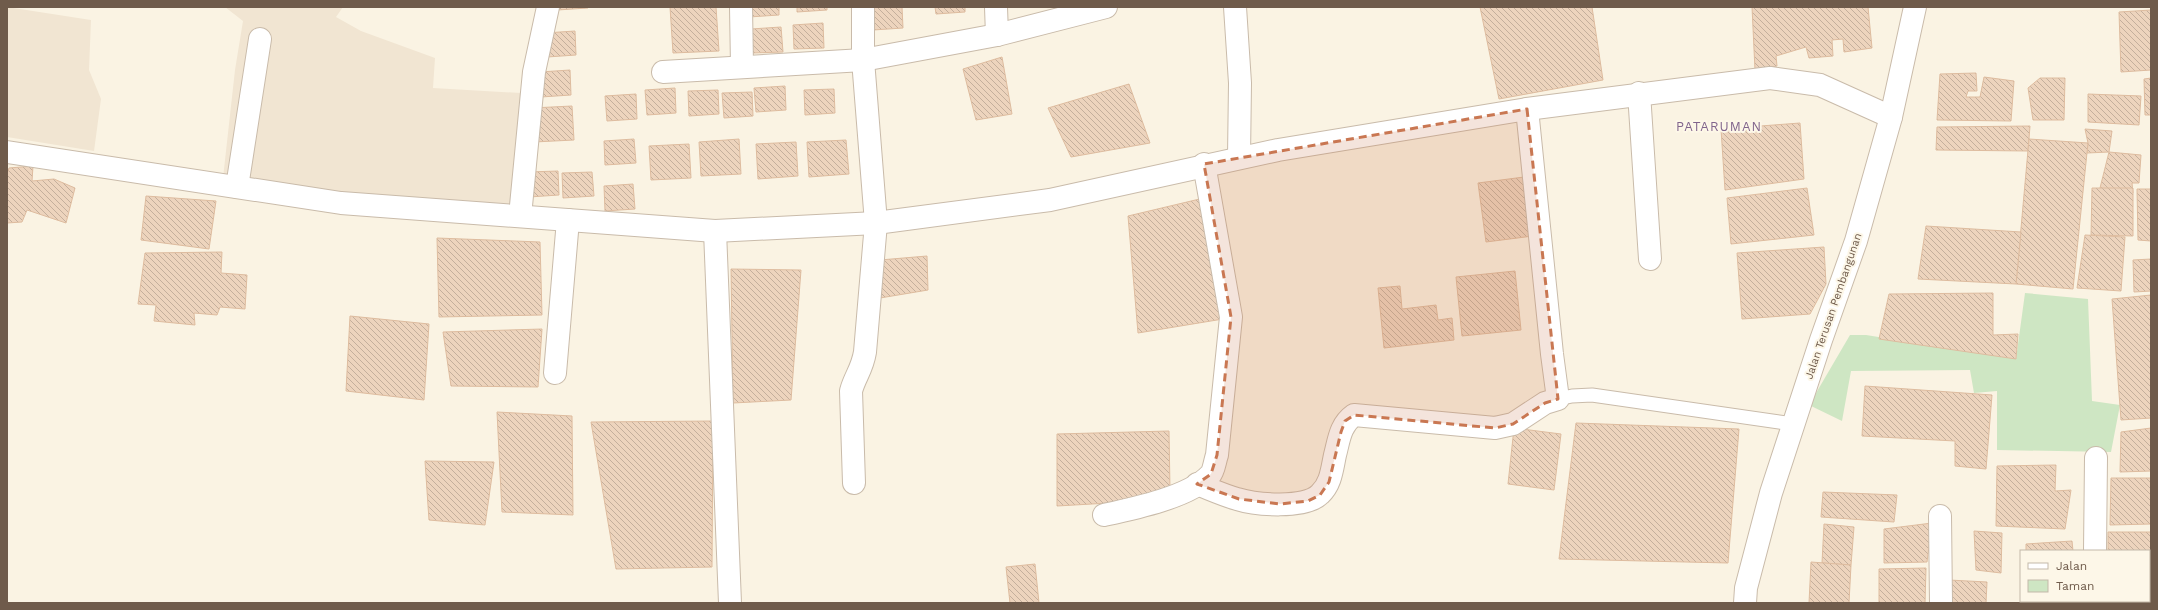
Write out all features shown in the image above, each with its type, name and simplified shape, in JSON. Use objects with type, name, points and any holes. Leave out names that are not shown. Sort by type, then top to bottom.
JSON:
[{"type":"street","points":[[520,216],[534,72],[548,7]]},
{"type":"street","points":[[741,7],[742,66]]},
{"type":"street","points":[[854,483],[851,391],[854,381],[863,367],[876,223],[863,60],[862,7]]},
{"type":"street","points":[[996,7],[997,35]]},
{"type":"street","points":[[663,72],[742,66],[863,60],[997,35],[1106,7]]},
{"type":"street","points":[[1235,7],[1240,83],[1239,157]]},
{"type":"street","name":"Jalan Terusan Pembangunan","points":[[1745,603],[1746,588],[1770,493],[1856,241],[1890,117],[1916,7]]},
{"type":"street","points":[[237,187],[260,40]]},
{"type":"street","points":[[7,152],[341,203],[715,231],[876,223],[1050,200],[1239,157],[1527,109],[1770,78],[1820,85],[1890,117]]},
{"type":"street","points":[[1638,94],[1650,259]]},
{"type":"street","points":[[1197,484],[1239,499],[1280,504],[1308,501],[1320,495],[1329,482],[1345,421],[1354,415],[1495,428],[1513,424],[1545,403],[1558,399],[1527,109]]},
{"type":"street","points":[[1104,515],[1146,505],[1197,484],[1211,474],[1217,455],[1231,317],[1204,164]]},
{"type":"street","points":[[555,374],[568,220]]},
{"type":"street","points":[[715,231],[730,603]]},
{"type":"street","points":[[2095,550],[2096,458]]},
{"type":"street","points":[[1940,516],[1941,603]]},
{"type":"lane","points":[[1558,399],[1572,396],[1592,395],[1794,424]]},
{"type":"highlighted area","points":[[1527,109],[1558,399],[1545,403],[1513,424],[1495,428],[1354,415],[1345,421],[1329,482],[1320,495],[1308,501],[1280,504],[1239,499],[1197,484],[1211,474],[1217,455],[1231,317],[1204,164]]},
{"type":"shaded area","points":[[7,7],[91,20],[89,70],[101,99],[94,151],[7,137]]},
{"type":"shaded area","points":[[225,7],[343,7],[336,17],[361,31],[435,58],[433,88],[521,93],[512,215],[341,203],[223,178],[235,70],[243,21]]},
{"type":"green space","points":[[2025,293],[2088,299],[2092,401],[2120,405],[2111,452],[1997,450],[1997,391],[1974,393],[1970,370],[1851,371],[1842,421],[1809,405],[1850,335],[1866,335],[2016,359]]},
{"type":"building","points":[[557,7],[587,7],[588,8],[557,10]]},
{"type":"building","points":[[670,7],[716,7],[719,51],[673,53]]},
{"type":"building","points":[[748,7],[779,7],[779,15],[749,17]]},
{"type":"building","points":[[797,7],[827,7],[827,10],[797,12]]},
{"type":"building","points":[[872,7],[902,7],[903,28],[873,30]]},
{"type":"building","points":[[935,7],[965,7],[965,12],[936,14]]},
{"type":"building","points":[[1480,7],[1592,7],[1603,80],[1499,99]]},
{"type":"building","points":[[1752,7],[1868,7],[1872,48],[1844,52],[1843,39],[1832,40],[1833,56],[1809,58],[1806,47],[1776,56],[1777,66],[1755,70]]},
{"type":"building","points":[[2151,10],[2151,70],[2121,72],[2119,12]]},
{"type":"building","points":[[823,23],[824,48],[794,49],[793,25]]},
{"type":"building","points":[[781,27],[783,52],[752,53],[751,29]]},
{"type":"building","points":[[575,31],[576,55],[547,57],[545,33]]},
{"type":"building","points":[[1002,57],[1012,114],[976,120],[963,69]]},
{"type":"building","points":[[570,70],[571,95],[541,97],[540,72]]},
{"type":"building","points":[[1976,73],[1977,91],[1968,91],[1966,97],[1980,97],[1984,77],[2014,81],[2011,121],[1937,120],[1940,74]]},
{"type":"building","points":[[2040,78],[2065,78],[2064,120],[2033,120],[2028,88]]},
{"type":"building","points":[[2151,78],[2151,115],[2145,115],[2144,79]]},
{"type":"building","points":[[1129,84],[1150,143],[1071,157],[1048,108]]},
{"type":"building","points":[[785,86],[786,110],[756,112],[754,88]]},
{"type":"building","points":[[675,88],[676,113],[647,115],[645,90]]},
{"type":"building","points":[[834,89],[835,113],[805,115],[804,90]]},
{"type":"building","points":[[718,90],[719,114],[689,116],[688,91]]},
{"type":"building","points":[[752,92],[753,116],[724,118],[722,93]]},
{"type":"building","points":[[636,94],[637,119],[607,121],[605,96]]},
{"type":"building","points":[[2088,94],[2141,96],[2139,125],[2088,122]]},
{"type":"building","points":[[572,106],[574,140],[534,142],[532,108]]},
{"type":"building","points":[[1800,123],[1804,179],[1725,190],[1721,129]]},
{"type":"building","points":[[2030,126],[2028,151],[1936,150],[1937,127]]},
{"type":"building","points":[[2085,129],[2112,131],[2109,152],[2087,153],[2088,143]]},
{"type":"building","points":[[634,139],[636,163],[605,165],[604,141]]},
{"type":"building","points":[[739,139],[741,174],[701,176],[699,142]]},
{"type":"building","points":[[2029,139],[2088,143],[2073,289],[2016,284]]},
{"type":"building","points":[[846,140],[849,174],[809,177],[807,142]]},
{"type":"building","points":[[796,142],[798,176],[758,179],[756,144]]},
{"type":"building","points":[[689,144],[691,178],[651,180],[649,146]]},
{"type":"building","points":[[2109,152],[2141,155],[2139,183],[2132,183],[2133,193],[2100,188]]},
{"type":"building","points":[[33,166],[32,181],[54,179],[75,188],[66,223],[27,210],[22,222],[7,223],[7,174],[9,168]]},
{"type":"building","points":[[558,171],[559,195],[529,197],[528,172]]},
{"type":"building","points":[[592,172],[594,196],[563,198],[562,173]]},
{"type":"building","points":[[1524,177],[1533,236],[1486,242],[1478,183]]},
{"type":"building","points":[[633,184],[635,209],[605,211],[604,186]]},
{"type":"building","points":[[1807,188],[1814,235],[1731,244],[1727,198]]},
{"type":"building","points":[[2092,188],[2133,188],[2133,236],[2091,235]]},
{"type":"building","points":[[2137,189],[2151,189],[2151,241],[2138,240]]},
{"type":"building","points":[[146,196],[216,201],[209,249],[141,240]]},
{"type":"building","points":[[1208,197],[1223,319],[1138,333],[1128,216]]},
{"type":"building","points":[[1926,226],[2021,232],[2016,284],[1918,279]]},
{"type":"building","points":[[2085,235],[2125,237],[2121,291],[2077,288]]},
{"type":"building","points":[[437,238],[540,242],[542,315],[439,317]]},
{"type":"building","points":[[1824,247],[1826,284],[1810,314],[1742,319],[1737,253]]},
{"type":"building","points":[[222,252],[221,273],[247,275],[245,309],[220,307],[217,315],[194,313],[195,325],[154,321],[156,305],[138,304],[145,253]]},
{"type":"building","points":[[927,256],[928,290],[880,298],[880,260]]},
{"type":"building","points":[[2151,259],[2151,291],[2134,292],[2133,260]]},
{"type":"building","points":[[731,269],[801,270],[791,400],[733,403]]},
{"type":"building","points":[[1515,271],[1521,330],[1462,336],[1456,277]]},
{"type":"building","points":[[1400,286],[1402,309],[1436,305],[1438,320],[1452,318],[1454,340],[1384,348],[1378,288]]},
{"type":"building","points":[[1993,293],[1993,335],[2018,334],[2016,359],[1879,339],[1889,294]]},
{"type":"building","points":[[2151,295],[2151,418],[2121,420],[2112,299]]},
{"type":"building","points":[[350,316],[429,324],[424,400],[346,391]]},
{"type":"building","points":[[542,329],[538,387],[451,386],[443,332]]},
{"type":"building","points":[[1865,386],[1992,395],[1986,469],[1955,466],[1955,441],[1862,436]]},
{"type":"building","points":[[497,412],[572,416],[573,515],[502,512]]},
{"type":"building","points":[[713,421],[712,567],[616,569],[591,422]]},
{"type":"building","points":[[1576,423],[1739,429],[1728,563],[1559,559]]},
{"type":"building","points":[[1514,428],[1561,434],[1554,490],[1508,484]]},
{"type":"building","points":[[2151,428],[2151,471],[2120,472],[2121,432]]},
{"type":"building","points":[[1169,431],[1170,490],[1144,501],[1057,506],[1057,434]]},
{"type":"building","points":[[425,461],[494,462],[485,525],[429,520]]},
{"type":"building","points":[[2056,465],[2055,491],[2071,490],[2065,529],[1996,526],[1997,466]]},
{"type":"building","points":[[2111,478],[2151,478],[2151,524],[2110,525]]},
{"type":"building","points":[[1823,492],[1897,495],[1894,522],[1821,517]]},
{"type":"building","points":[[1932,523],[1927,562],[1884,563],[1884,529]]},
{"type":"building","points":[[1824,524],[1854,527],[1851,565],[1822,563]]},
{"type":"building","points":[[1974,531],[2002,533],[2001,573],[1976,570]]},
{"type":"building","points":[[2108,532],[2151,532],[2151,573],[2150,550],[2108,550]]},
{"type":"building","points":[[2072,541],[2073,550],[2026,550],[2026,544]]},
{"type":"building","points":[[1811,562],[1851,565],[1849,603],[1809,603]]},
{"type":"building","points":[[1035,564],[1039,603],[1010,603],[1006,567]]},
{"type":"building","points":[[1926,568],[1925,603],[1879,603],[1879,569]]},
{"type":"building","points":[[1949,580],[1987,582],[1986,603],[1948,603]]},
{"type":"building","points":[[2151,580],[2151,603],[2113,603],[2150,602]]},
{"type":"building","points":[[2023,602],[2077,602],[2077,603]]},
{"type":"district","name":"PATARUMAN","points":[[1719,126]]}]
